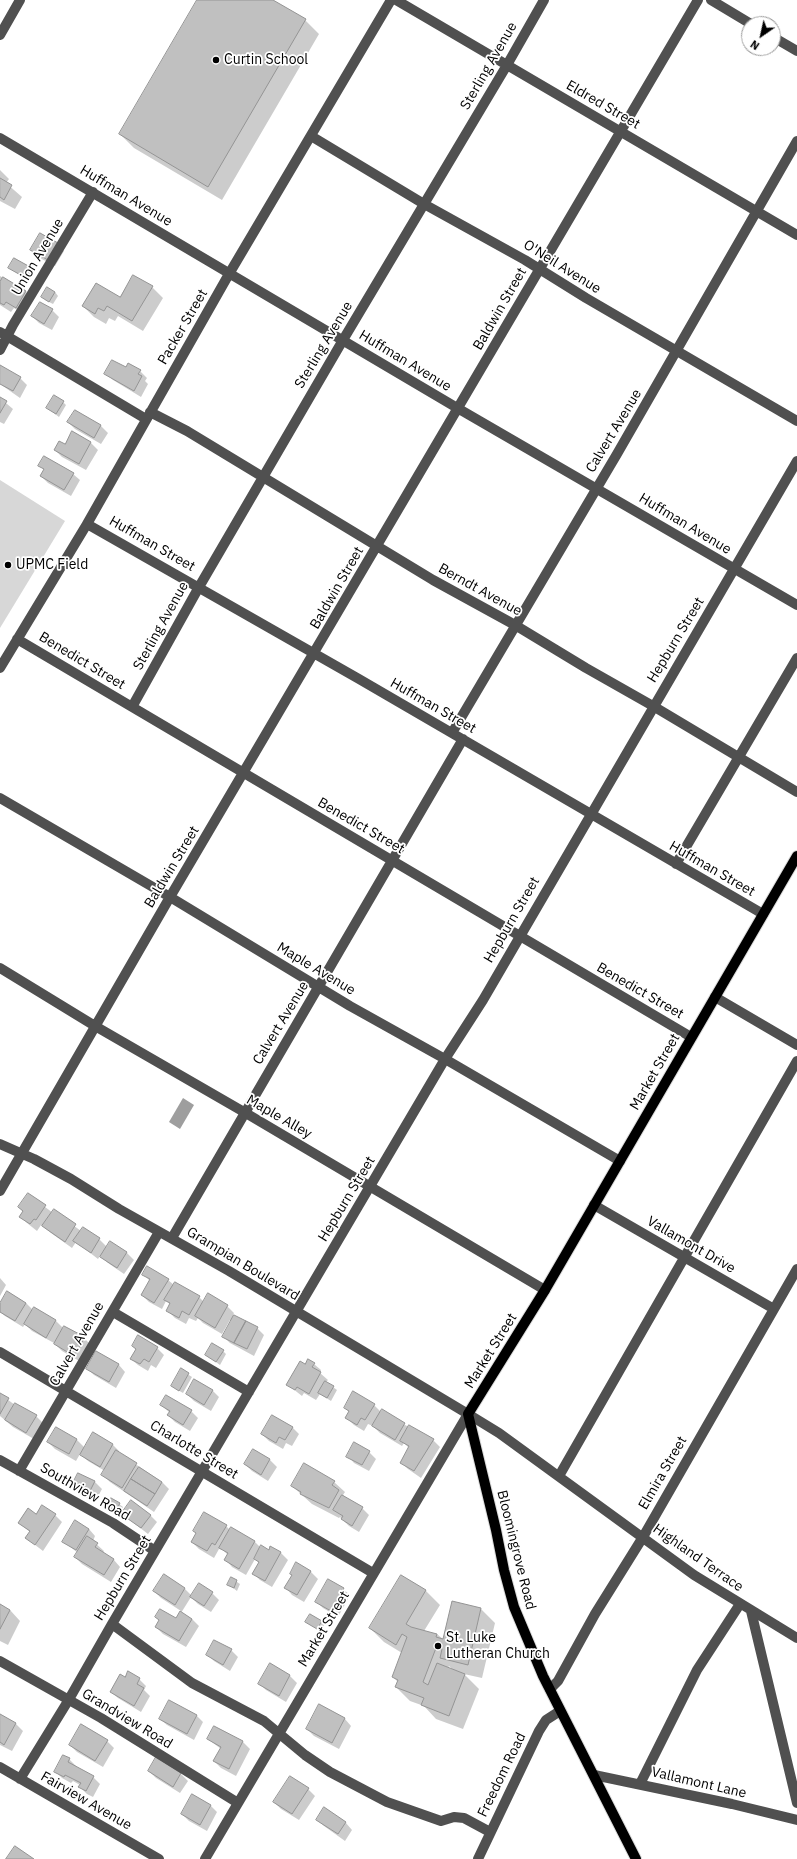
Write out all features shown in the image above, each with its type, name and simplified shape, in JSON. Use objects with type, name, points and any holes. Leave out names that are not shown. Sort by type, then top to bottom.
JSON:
[{"type":"main road","name":"Market Street","points":[[468,1414],[545,1290],[797,856]]},
{"type":"main road","name":"Bloomingrove Road","points":[[468,1414],[514,1607],[528,1644],[560,1711],[636,1859]]},
{"type":"street","points":[[0,35],[20,0]]},
{"type":"street","name":"Packer Street","points":[[0,668],[87,524],[229,274],[391,0]]},
{"type":"street","name":"Eldred Street","points":[[396,0],[797,234]]},
{"type":"street","name":"Sterling Avenue","points":[[132,707],[199,587],[342,340],[507,65],[544,0]]},
{"type":"street","name":"Baldwin Street","points":[[0,1191],[170,897],[459,409],[539,268],[698,0]]},
{"type":"street","points":[[710,0],[741,18]]},
{"type":"street","points":[[781,42],[797,51]]},
{"type":"street","name":"O'Neil Avenue","points":[[311,136],[424,204],[539,268],[586,298],[797,421]]},
{"type":"street","name":"Huffman Avenue","points":[[0,138],[459,409],[596,487],[797,605]]},
{"type":"street","name":"Calvert Avenue","points":[[452,733],[515,625],[548,572],[797,142]]},
{"type":"street","name":"Union Avenue","points":[[0,350],[4,335],[13,325],[93,192]]},
{"type":"street","points":[[4,335],[148,416]]},
{"type":"street","name":"Berndt Avenue","points":[[148,416],[187,431],[433,580],[515,625],[797,792]]},
{"type":"street","name":"Hepburn Street","points":[[20,1779],[68,1701],[155,1550],[445,1059],[483,1000],[797,461]]},
{"type":"street","name":"Huffman Street","points":[[87,524],[463,739],[763,914]]},
{"type":"street","name":"Benedict Street","points":[[17,639],[692,1037]]},
{"type":"street","points":[[676,864],[797,658]]},
{"type":"street","name":"Calvert Avenue","points":[[172,1238],[244,1112],[393,861],[463,739]]},
{"type":"street","name":"Maple Avenue","points":[[0,798],[170,897],[319,987],[620,1160]]},
{"type":"street","name":"Maple Alley","points":[[0,968],[95,1026],[244,1112],[545,1290]]},
{"type":"street","points":[[715,997],[797,1045]]},
{"type":"street","points":[[559,1476],[797,1061]]},
{"type":"street","name":"Grampian Boulevard","points":[[0,1144],[22,1153],[71,1178],[159,1232],[229,1271],[468,1414]]},
{"type":"street","name":"Vallamont Drive","points":[[594,1205],[774,1309]]},
{"type":"street","name":"Calvert Avenue","points":[[19,1471],[159,1232]]},
{"type":"street","name":"Elmira Street","points":[[550,1689],[558,1681],[595,1614],[643,1537],[797,1269]]},
{"type":"street","points":[[113,1312],[249,1392]]},
{"type":"street","name":"Charlotte Street","points":[[0,1352],[373,1573]]},
{"type":"street","name":"Highland Terrace","points":[[468,1414],[499,1433],[694,1575],[797,1638]]},
{"type":"street","name":"Market Street","points":[[205,1859],[468,1414]]},
{"type":"street","name":"Southview Road","points":[[0,1460],[113,1523],[155,1550]]},
{"type":"street","points":[[640,1784],[697,1670],[740,1604]]},
{"type":"street","points":[[752,1611],[797,1803]]},
{"type":"street","points":[[112,1624],[192,1683],[264,1720],[304,1755],[330,1772],[386,1802],[441,1821],[454,1816],[464,1818],[490,1832]]},
{"type":"street","name":"Grandview Road","points":[[0,1661],[180,1766],[216,1791],[238,1803]]},
{"type":"street","name":"Freedom Road","points":[[478,1859],[546,1720],[560,1711]]},
{"type":"street","name":"Fairview Avenue","points":[[0,1767],[158,1859]]},
{"type":"street","name":"Vallamont Lane","points":[[594,1775],[732,1804],[797,1820]]},
{"type":"shaded area","points":[[0,480],[65,521],[0,628]]},
{"type":"shaded area","points":[[183,1098],[194,1105],[180,1129],[169,1122]]},
{"type":"building","points":[[197,0],[273,0],[306,19],[208,187],[119,134]]},
{"type":"building","points":[[0,178],[12,185],[4,200],[0,197]]},
{"type":"building","points":[[40,233],[58,243],[48,260],[30,250]]},
{"type":"building","points":[[14,258],[32,268],[26,278],[8,268]]},
{"type":"building","points":[[133,275],[153,286],[132,321],[107,306],[104,311],[98,308],[95,314],[82,306],[96,283],[120,297]]},
{"type":"building","points":[[3,277],[26,291],[16,308],[6,302],[4,305],[0,303],[0,282]]},
{"type":"building","points":[[47,287],[55,292],[49,302],[41,297]]},
{"type":"building","points":[[40,302],[53,309],[44,324],[31,316]]},
{"type":"building","points":[[112,360],[126,367],[128,363],[141,370],[138,374],[142,376],[134,391],[104,374]]},
{"type":"building","points":[[0,365],[21,377],[13,391],[0,384]]},
{"type":"building","points":[[54,395],[64,401],[56,414],[46,408]]},
{"type":"building","points":[[0,397],[7,401],[0,413]]},
{"type":"building","points":[[75,410],[101,425],[94,438],[67,422]]},
{"type":"building","points":[[72,431],[91,442],[79,464],[54,450],[59,441],[65,444]]},
{"type":"building","points":[[44,456],[74,473],[64,490],[40,476],[44,469],[38,466]]},
{"type":"building","points":[[28,1193],[46,1205],[36,1220],[34,1219],[30,1224],[19,1217],[23,1211],[18,1207]]},
{"type":"building","points":[[54,1209],[76,1224],[65,1242],[42,1226]]},
{"type":"building","points":[[83,1227],[100,1238],[91,1253],[73,1241]]},
{"type":"building","points":[[110,1241],[127,1252],[117,1268],[100,1257]]},
{"type":"building","points":[[147,1266],[169,1279],[154,1303],[141,1295],[150,1279],[142,1275]]},
{"type":"building","points":[[175,1282],[200,1296],[189,1315],[182,1311],[179,1318],[166,1311],[170,1303],[164,1300]]},
{"type":"building","points":[[7,1291],[26,1303],[15,1321],[0,1312],[0,1303]]},
{"type":"building","points":[[208,1293],[228,1305],[215,1328],[195,1316]]},
{"type":"building","points":[[34,1307],[56,1320],[46,1338],[24,1324]]},
{"type":"building","points":[[234,1315],[246,1321],[234,1343],[222,1337]]},
{"type":"building","points":[[246,1321],[258,1327],[247,1349],[234,1343]]},
{"type":"building","points":[[64,1326],[85,1337],[74,1356],[54,1344]]},
{"type":"building","points":[[138,1335],[158,1347],[149,1362],[144,1359],[140,1364],[130,1359],[136,1349],[132,1346]]},
{"type":"building","points":[[212,1343],[224,1350],[216,1362],[205,1355]]},
{"type":"building","points":[[96,1351],[119,1364],[109,1382],[86,1369]]},
{"type":"building","points":[[308,1359],[315,1363],[312,1367],[321,1372],[309,1394],[297,1387],[295,1390],[286,1385],[300,1361],[305,1364]]},
{"type":"building","points":[[181,1368],[189,1373],[179,1391],[171,1386]]},
{"type":"building","points":[[194,1379],[213,1390],[204,1405],[186,1394]]},
{"type":"building","points":[[325,1381],[334,1386],[327,1398],[318,1393]]},
{"type":"building","points":[[353,1391],[375,1404],[365,1420],[361,1418],[357,1425],[345,1418],[349,1411],[344,1408]]},
{"type":"building","points":[[0,1393],[9,1398],[0,1414]]},
{"type":"building","points":[[166,1395],[192,1410],[183,1425],[167,1415],[170,1411],[160,1405]]},
{"type":"building","points":[[15,1403],[37,1415],[26,1433],[5,1420]]},
{"type":"building","points":[[382,1409],[405,1423],[395,1440],[372,1426]]},
{"type":"building","points":[[272,1415],[293,1427],[285,1440],[279,1437],[276,1443],[261,1434]]},
{"type":"building","points":[[409,1425],[434,1439],[414,1471],[400,1463],[409,1446],[400,1441]]},
{"type":"building","points":[[56,1427],[77,1439],[69,1454],[47,1442]]},
{"type":"building","points":[[93,1432],[113,1444],[100,1467],[80,1455]]},
{"type":"building","points":[[354,1442],[370,1451],[362,1465],[346,1457]]},
{"type":"building","points":[[253,1449],[270,1459],[261,1475],[244,1464]]},
{"type":"building","points":[[116,1450],[137,1463],[122,1488],[101,1475]]},
{"type":"building","points":[[304,1463],[335,1481],[332,1485],[339,1490],[329,1508],[300,1494],[301,1492],[291,1486]]},
{"type":"building","points":[[139,1467],[162,1482],[155,1494],[131,1479]]},
{"type":"building","points":[[78,1473],[95,1481],[88,1495],[71,1487]]},
{"type":"building","points":[[131,1479],[155,1494],[147,1506],[124,1491]]},
{"type":"building","points":[[342,1495],[363,1507],[352,1526],[341,1519],[343,1516],[333,1510]]},
{"type":"building","points":[[111,1498],[120,1503],[116,1511],[106,1506]]},
{"type":"building","points":[[131,1500],[151,1515],[141,1528],[121,1514]]},
{"type":"building","points":[[42,1505],[56,1514],[35,1545],[25,1538],[30,1531],[18,1523],[28,1508],[36,1514]]},
{"type":"building","points":[[204,1512],[227,1525],[215,1545],[212,1543],[207,1551],[191,1542],[196,1533],[193,1531]]},
{"type":"building","points":[[75,1520],[89,1529],[76,1550],[62,1542]]},
{"type":"building","points":[[231,1527],[255,1541],[239,1569],[224,1560],[228,1553],[219,1548]]},
{"type":"building","points":[[87,1536],[98,1543],[95,1547],[114,1559],[104,1575],[74,1557]]},
{"type":"building","points":[[261,1545],[269,1550],[270,1546],[281,1552],[265,1581],[252,1574],[259,1562],[254,1559]]},
{"type":"building","points":[[296,1562],[311,1571],[297,1595],[284,1588],[292,1575],[290,1574]]},
{"type":"building","points":[[164,1574],[185,1588],[175,1605],[153,1591]]},
{"type":"building","name":"St. Luke Lutheran Church","points":[[401,1575],[426,1590],[406,1624],[411,1627],[437,1634],[436,1637],[443,1639],[452,1601],[481,1608],[468,1665],[440,1658],[442,1649],[436,1648],[423,1682],[428,1685],[437,1663],[465,1674],[449,1716],[421,1705],[424,1698],[395,1687],[398,1680],[392,1677],[407,1637],[402,1634],[396,1645],[369,1628]]},
{"type":"building","points":[[231,1577],[237,1580],[234,1588],[227,1585]]},
{"type":"building","points":[[328,1579],[344,1588],[331,1611],[315,1602]]},
{"type":"building","points":[[199,1583],[213,1592],[204,1606],[190,1597]]},
{"type":"building","points":[[0,1604],[10,1610],[0,1629]]},
{"type":"building","points":[[160,1609],[176,1618],[180,1611],[192,1619],[179,1641],[155,1627],[159,1620],[155,1617]]},
{"type":"building","points":[[310,1614],[322,1621],[317,1629],[305,1622]]},
{"type":"building","points":[[214,1640],[232,1649],[223,1665],[206,1655]]},
{"type":"building","points":[[270,1663],[290,1675],[279,1696],[258,1684]]},
{"type":"building","points":[[128,1671],[140,1678],[137,1684],[144,1688],[134,1706],[110,1692],[120,1674],[125,1677]]},
{"type":"building","points":[[169,1700],[197,1715],[187,1734],[159,1719]]},
{"type":"building","points":[[319,1704],[345,1718],[332,1743],[306,1729]]},
{"type":"building","points":[[0,1714],[16,1723],[4,1745],[0,1742]]},
{"type":"building","points":[[81,1724],[108,1740],[95,1761],[69,1745]]},
{"type":"building","points":[[214,1726],[243,1741],[229,1769],[213,1761],[221,1747],[207,1739]]},
{"type":"building","points":[[63,1755],[70,1758],[68,1762],[94,1776],[86,1791],[78,1787],[81,1783],[65,1775],[64,1777],[54,1772]]},
{"type":"building","points":[[156,1757],[181,1773],[173,1787],[148,1771]]},
{"type":"building","points":[[290,1776],[309,1788],[292,1814],[273,1802]]},
{"type":"building","points":[[192,1794],[211,1805],[200,1825],[181,1814]]},
{"type":"building","points":[[324,1807],[346,1822],[338,1834],[316,1820]]},
{"type":"building","points":[[15,1846],[34,1859],[6,1859]]},
{"type":"place","name":"Curtin School","points":[[216,60]]},
{"type":"place","name":"UPMC Field","points":[[8,565]]},
{"type":"place","name":"St. Luke Lutheran Church","points":[[438,1646]]}]
